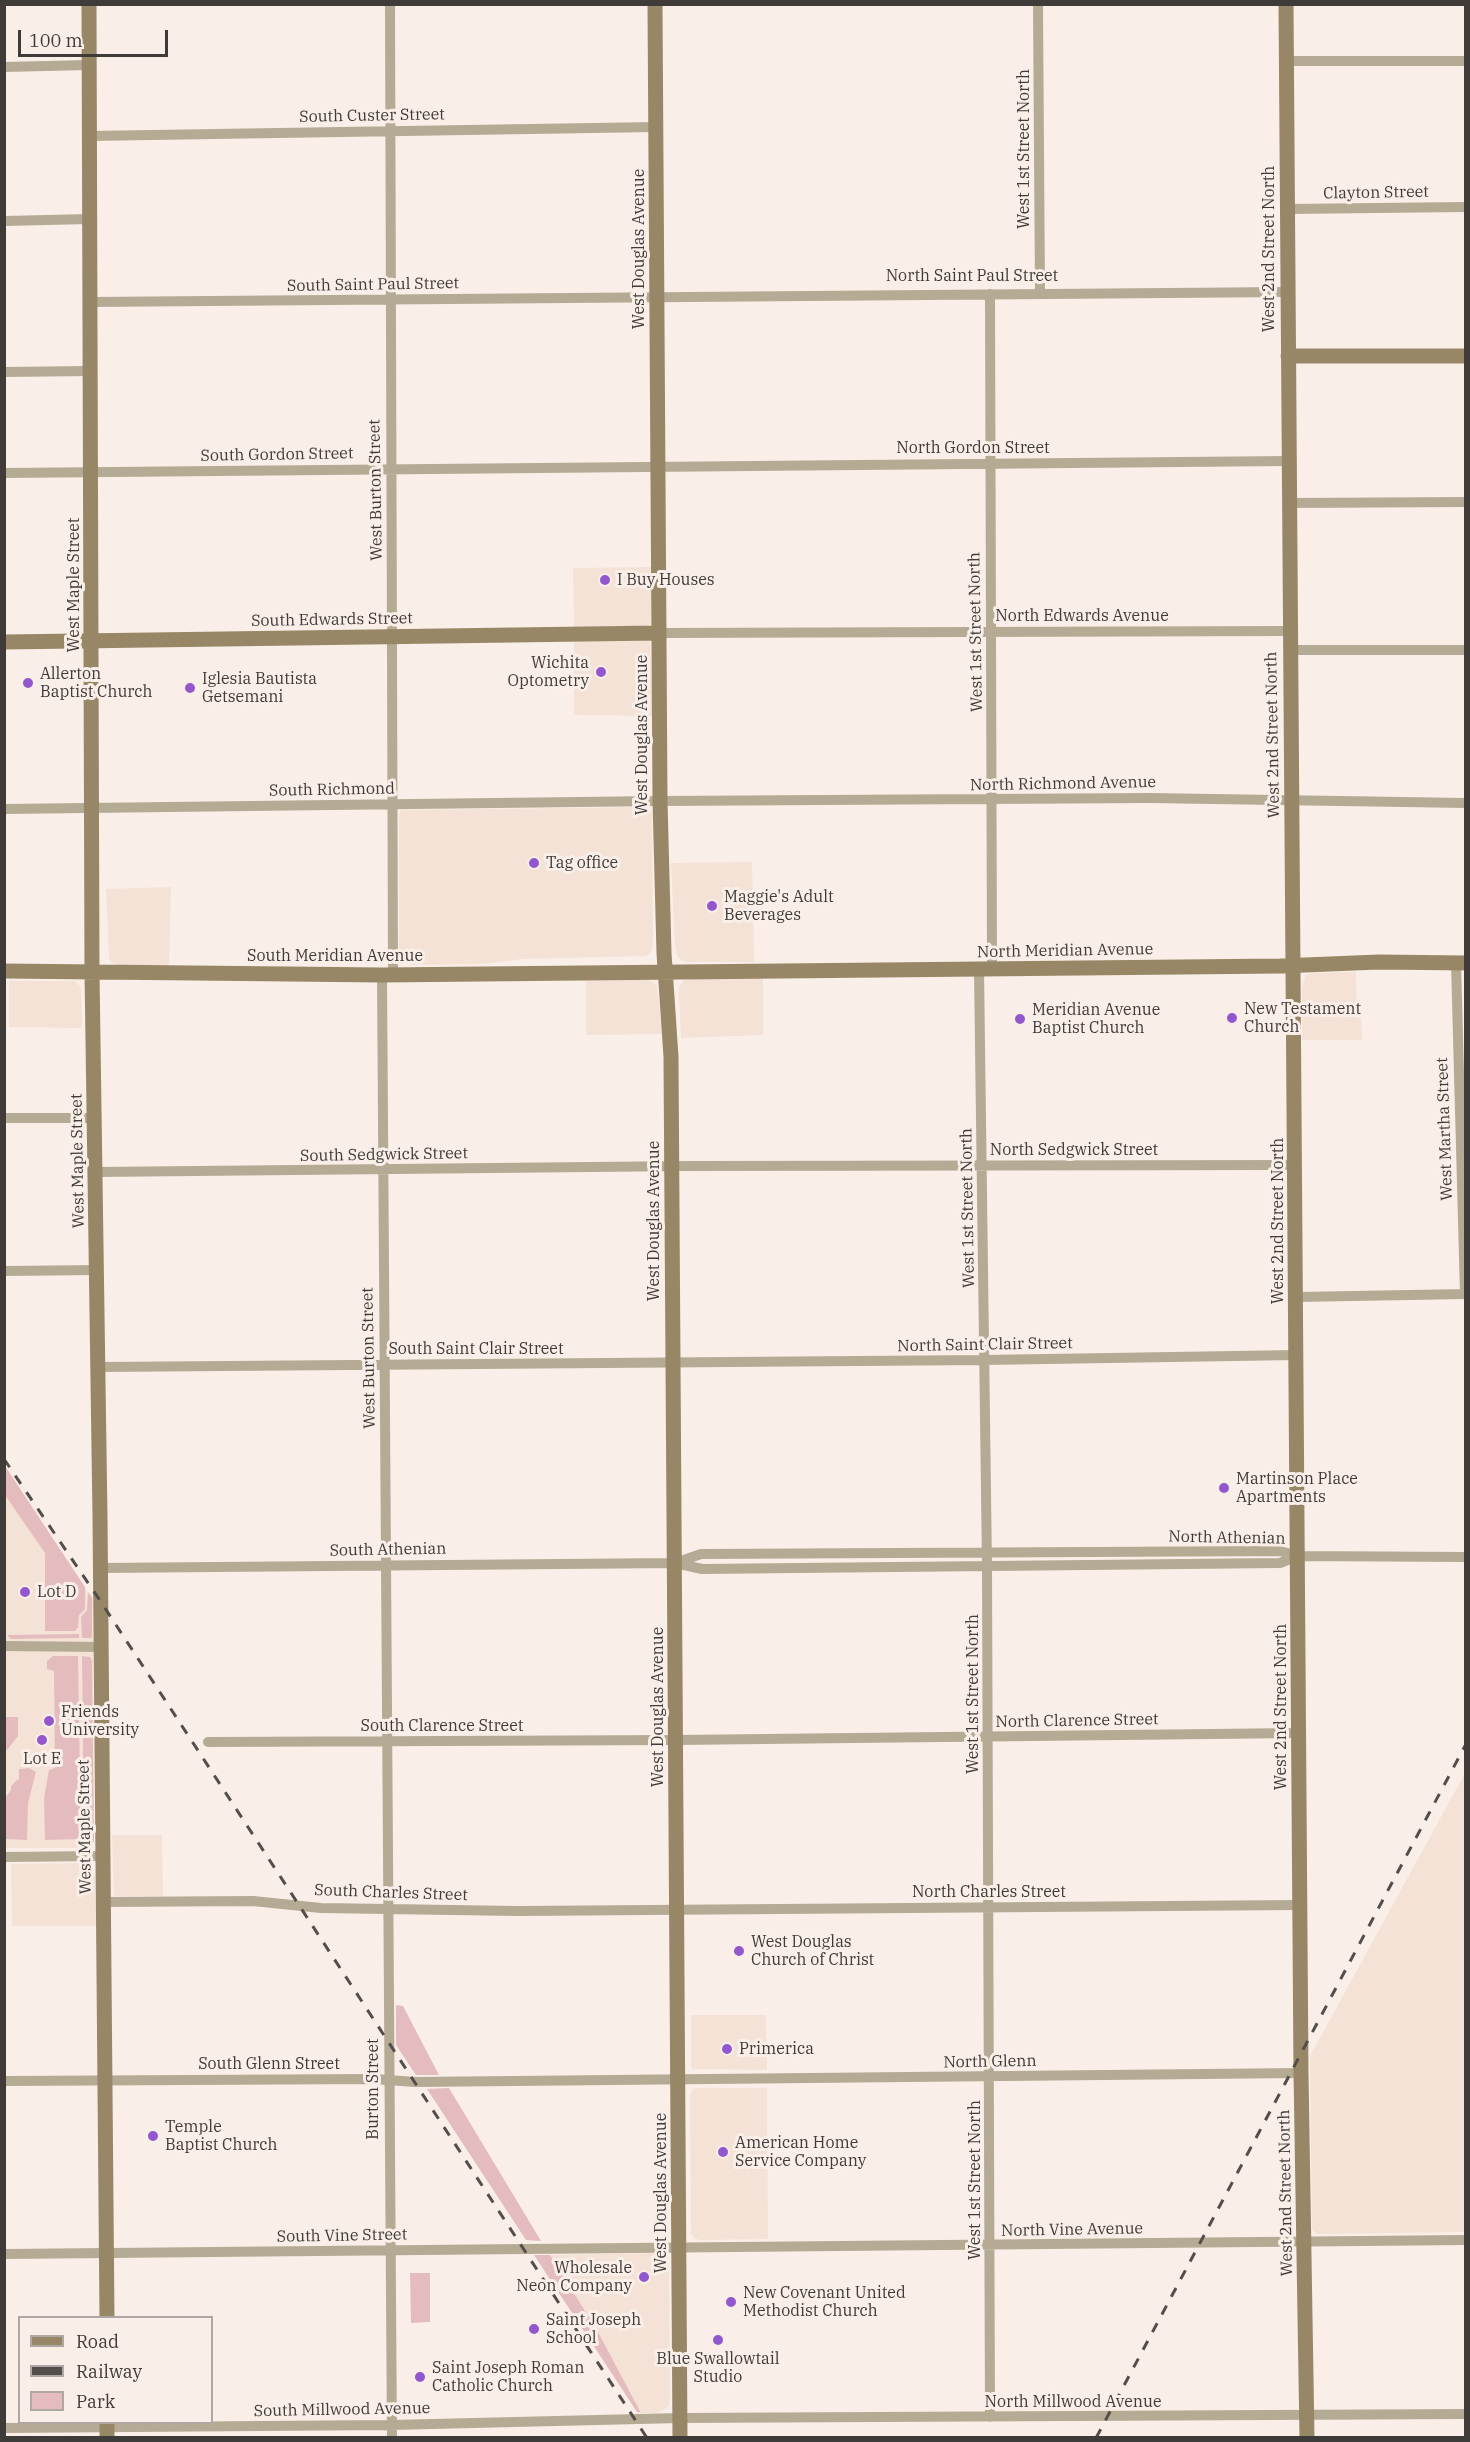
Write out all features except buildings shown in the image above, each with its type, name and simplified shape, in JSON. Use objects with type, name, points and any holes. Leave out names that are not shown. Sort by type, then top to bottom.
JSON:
[{"type":"street","name":"West Maple Street","points":[[89,4],[93,972],[102,1647],[107,2316]]},
{"type":"street","name":"West Burton Street","points":[[388,1741],[382,1170],[392,805],[390,4]]},
{"type":"street","name":"West Douglas Avenue","points":[[655,4],[660,801],[665,971],[671,1058],[680,2438]]},
{"type":"street","name":"West 1st Street North","points":[[1038,4],[1040,294]]},
{"type":"street","name":"West 2nd Street North","points":[[1286,4],[1301,2073],[1307,2438]]},
{"type":"street","points":[[1286,61],[1466,61]]},
{"type":"street","points":[[4,66],[89,65]]},
{"type":"street","name":"South Custer Street","points":[[89,136],[656,127]]},
{"type":"street","name":"Clayton Street","points":[[1287,209],[1466,207]]},
{"type":"street","points":[[4,221],[90,219]]},
{"type":"street","name":"North Saint Paul Street","points":[[657,297],[1287,292]]},
{"type":"street","name":"West 1st Street North","points":[[990,294],[992,800],[982,1165],[987,1552],[990,2417]]},
{"type":"street","name":"South Saint Paul Street","points":[[90,302],[657,297]]},
{"type":"street","points":[[1288,356],[1466,356]]},
{"type":"street","points":[[4,372],[90,371]]},
{"type":"street","name":"North Gordon Street","points":[[658,466],[1288,461]]},
{"type":"street","name":"South Gordon Street","points":[[4,473],[658,466]]},
{"type":"street","points":[[1289,503],[1466,502]]},
{"type":"street","name":"North Edwards Avenue","points":[[659,633],[1289,631]]},
{"type":"street","name":"South Edwards Street","points":[[4,642],[659,633]]},
{"type":"street","points":[[1289,650],[1466,650]]},
{"type":"street","name":"North Richmond Avenue","points":[[660,801],[1150,798],[1466,803]]},
{"type":"street","name":"South Richmond","points":[[4,809],[660,801]]},
{"type":"street","name":"North Meridian Avenue","points":[[665,971],[986,970],[1461,963]]},
{"type":"street","name":"West Martha Street","points":[[1461,963],[1465,1294]]},
{"type":"street","name":"South Meridian Avenue","points":[[4,971],[388,975],[665,971]]},
{"type":"street","points":[[4,1118],[95,1118]]},
{"type":"street","name":"North Sedgwick Street","points":[[672,1166],[1296,1165]]},
{"type":"street","name":"South Sedgwick Street","points":[[96,1172],[672,1166]]},
{"type":"street","points":[[4,1271],[98,1270]]},
{"type":"street","points":[[1297,1297],[1465,1294]]},
{"type":"street","name":"North Saint Clair Street","points":[[674,1363],[1297,1354]]},
{"type":"street","name":"South Saint Clair Street","points":[[99,1367],[674,1363]]},
{"type":"street","name":"North Athenian","points":[[675,1563],[701,1554],[1280,1551],[1298,1556]]},
{"type":"street","points":[[1298,1556],[1466,1557]]},
{"type":"street","name":"North Athenian","points":[[675,1563],[702,1569],[1280,1563],[1298,1556]]},
{"type":"street","name":"South Athenian","points":[[101,1568],[675,1563]]},
{"type":"street","points":[[4,1646],[102,1647]]},
{"type":"street","name":"North Clarence Street","points":[[676,1740],[1299,1733]]},
{"type":"street","name":"South Clarence Street","points":[[208,1742],[676,1740]]},
{"type":"street","name":"Burton Street","points":[[388,1741],[388,2080],[392,2438]]},
{"type":"street","points":[[4,1857],[104,1856]]},
{"type":"street","name":"South Charles Street","points":[[104,1902],[253,1901],[321,1908],[388,1910],[678,1909]]},
{"type":"street","name":"North Charles Street","points":[[678,1909],[1300,1905]]},
{"type":"street","name":"North Glenn","points":[[678,2079],[1301,2073]]},
{"type":"street","name":"South Glenn Street","points":[[4,2081],[105,2079],[415,2082],[678,2079]]},
{"type":"street","name":"North Vine Avenue","points":[[679,2249],[1466,2240]]},
{"type":"street","name":"South Vine Street","points":[[4,2254],[679,2249]]},
{"type":"street","name":"North Millwood Avenue","points":[[680,2418],[1466,2414]]},
{"type":"street","name":"South Millwood Avenue","points":[[4,2428],[391,2425],[680,2418]]},
{"type":"shaded area","points":[[651,567],[651,622],[649,627],[574,627],[573,568]]},
{"type":"shaded area","points":[[574,640],[650,641],[653,716],[574,715]]},
{"type":"shaded area","points":[[647,807],[652,813],[653,945],[651,952],[646,956],[411,965],[403,959],[399,949],[399,814],[401,810]]},
{"type":"shaded area","points":[[752,862],[754,962],[685,962],[678,958],[675,947],[671,863]]},
{"type":"shaded area","points":[[171,887],[169,964],[166,966],[118,966],[112,963],[109,958],[106,889]]},
{"type":"shaded area","points":[[1356,972],[1357,1018],[1361,1018],[1362,1040],[1302,1040],[1302,987],[1306,975]]},
{"type":"shaded area","points":[[763,977],[763,1035],[681,1038],[679,987],[683,981]]},
{"type":"shaded area","points":[[647,979],[657,985],[662,1034],[586,1035],[586,980]]},
{"type":"shaded area","points":[[9,981],[75,981],[81,987],[82,1028],[9,1027]]},
{"type":"shaded area","name":"Friends University","points":[[4,1466],[93,1600],[94,1841],[89,1848],[5,1848]]},
{"type":"shaded area","points":[[1465,1773],[1465,2232],[1317,2234],[1312,2230],[1310,2056]]},
{"type":"shaded area","points":[[112,1835],[162,1835],[163,1896],[114,1896]]},
{"type":"shaded area","points":[[85,1863],[90,1866],[95,1877],[96,1926],[12,1926],[11,1864]]},
{"type":"shaded area","points":[[691,2015],[766,2015],[767,2070],[693,2069],[691,2066]]},
{"type":"shaded area","points":[[695,2088],[767,2088],[768,2239],[702,2240],[695,2239],[691,2234],[690,2096]]},
{"type":"shaded area","points":[[663,2253],[669,2258],[670,2399],[669,2406],[657,2413],[641,2413],[597,2330],[550,2255]]},
{"type":"green space","points":[[5,1466],[85,1587],[85,1609],[79,1615],[78,1627],[75,1631],[45,1631],[45,1553],[5,1495]]},
{"type":"green space","points":[[88,1592],[92,1597],[92,1636],[82,1638],[81,1617],[87,1610]]},
{"type":"green space","points":[[79,1634],[79,1638],[11,1639],[7,1635]]},
{"type":"green space","points":[[53,1656],[78,1656],[81,1839],[45,1840],[44,1798],[49,1770],[55,1768],[54,1671],[47,1669],[47,1661]]},
{"type":"green space","points":[[82,1656],[90,1657],[92,1661],[94,1841],[92,1846],[84,1848]]},
{"type":"green space","points":[[4,1717],[18,1717],[18,1736],[7,1750],[5,1748]]},
{"type":"green space","points":[[29,1768],[36,1772],[28,1803],[27,1840],[5,1839],[5,1798],[11,1786],[18,1779],[19,1781],[19,1769]]},
{"type":"green space","points":[[396,2005],[403,2006],[439,2075],[416,2075],[396,2045]]},
{"type":"green space","points":[[449,2088],[541,2241],[526,2240],[427,2089]]},
{"type":"green space","points":[[534,2255],[550,2255],[597,2330],[641,2413],[637,2412]]},
{"type":"green space","points":[[410,2273],[430,2273],[430,2322],[411,2323]]},
{"type":"railway","points":[[4,1459],[101,1602],[647,2438]]},
{"type":"railway","points":[[1096,2438],[1466,1744]]},
{"type":"place","name":"I Buy Houses","points":[[605,580]]},
{"type":"place","name":"Wichita Optometry","points":[[601,672]]},
{"type":"place","name":"Allerton Baptist Church","points":[[28,683]]},
{"type":"place","name":"Iglesia Bautista Getsemani","points":[[190,688]]},
{"type":"place","name":"Tag office","points":[[534,863]]},
{"type":"place","name":"Maggie's Adult Beverages","points":[[712,906]]},
{"type":"place","name":"New Testament Church","points":[[1232,1018]]},
{"type":"place","name":"Meridian Avenue Baptist Church","points":[[1020,1019]]},
{"type":"place","name":"Martinson Place Apartments","points":[[1224,1488]]},
{"type":"place","name":"Lot D","points":[[25,1592]]},
{"type":"place","name":"Friends University","points":[[49,1721]]},
{"type":"place","name":"Lot E","points":[[42,1740]]},
{"type":"place","name":"West Douglas Church of Christ","points":[[739,1951]]},
{"type":"place","name":"Primerica","points":[[727,2049]]},
{"type":"place","name":"Temple Baptist Church","points":[[153,2136]]},
{"type":"place","name":"American Home Service Company","points":[[723,2152]]},
{"type":"place","name":"Wholesale Neon Company","points":[[644,2277]]},
{"type":"place","name":"New Covenant United Methodist Church","points":[[731,2302]]},
{"type":"place","name":"Saint Joseph School","points":[[534,2329]]},
{"type":"place","name":"Blue Swallowtail Studio","points":[[718,2340]]},
{"type":"place","name":"Saint Joseph Roman Catholic Church","points":[[420,2377]]}]
